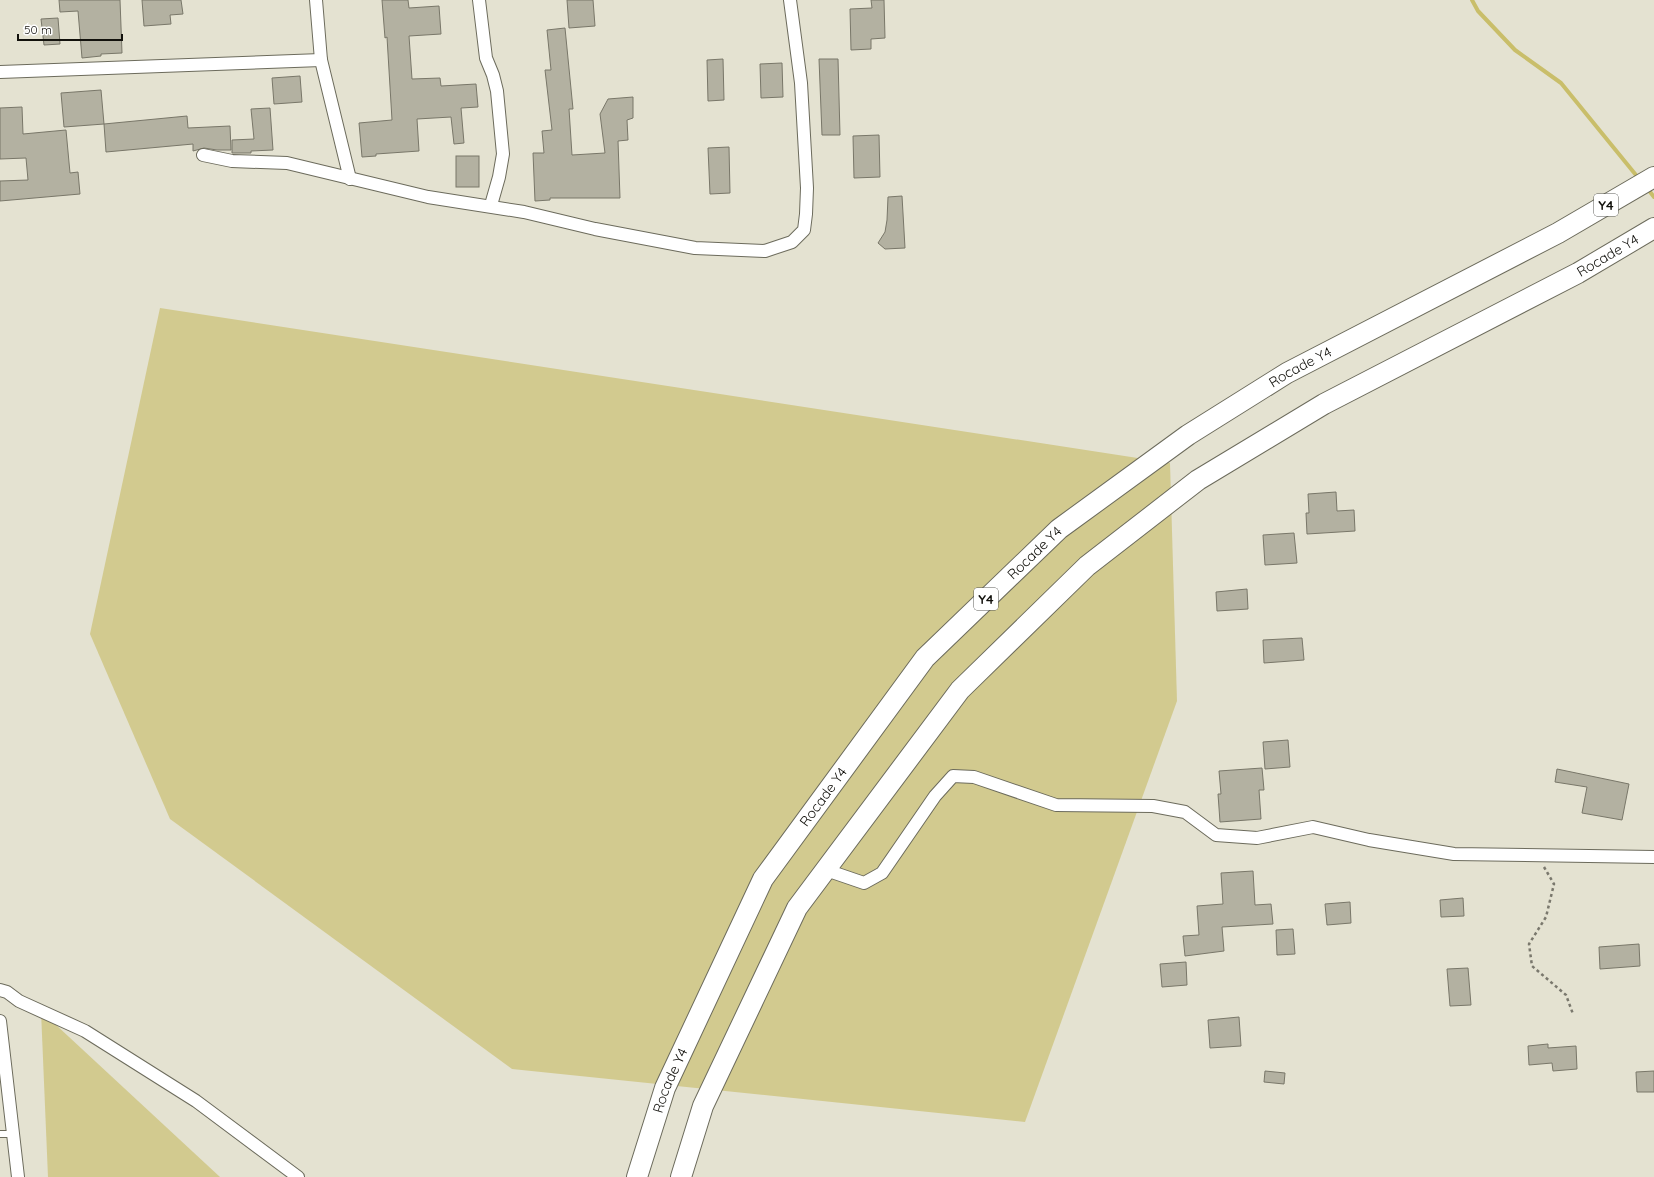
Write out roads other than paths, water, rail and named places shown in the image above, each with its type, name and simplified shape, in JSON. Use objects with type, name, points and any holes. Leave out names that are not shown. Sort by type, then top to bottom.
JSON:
[{"type":"highway","name":"Rocade Y4","points":[[637,1177],[665,1088],[763,879],[925,658],[1059,529],[1188,435],[1287,373],[1558,233],[1654,177]]},
{"type":"highway","name":"Rocade Y4","points":[[681,1177],[707,1099],[797,908],[960,690],[1087,566],[1198,480],[1324,404],[1578,273],[1654,228]]},
{"type":"street","points":[[316,0],[321,60],[350,179]]},
{"type":"street","points":[[479,0],[486,58],[493,75],[497,91],[503,154],[499,177],[491,205]]},
{"type":"street","points":[[204,155],[232,161],[287,163],[428,197],[491,205],[595,229],[695,248],[765,251],[792,242],[804,230],[807,188],[801,83],[790,0]]},
{"type":"street","points":[[0,72],[321,60]]},
{"type":"street","points":[[826,870],[864,883],[882,873],[935,796],[953,776],[974,777],[1056,804],[1153,806],[1185,812],[1216,834],[1257,838],[1313,827],[1369,840],[1454,854],[1654,857]]},
{"type":"street","points":[[0,990],[7,992],[19,1001],[41,1012],[85,1031],[196,1101],[298,1177]]},
{"type":"street","points":[[0,1021],[18,1177]]},
{"type":"lane","points":[[0,1134],[13,1134]]},
{"type":"waterway","points":[[1472,0],[1478,11],[1515,50],[1561,83],[1640,180]]},
{"type":"waterway","points":[[1647,188],[1654,197]]}]
